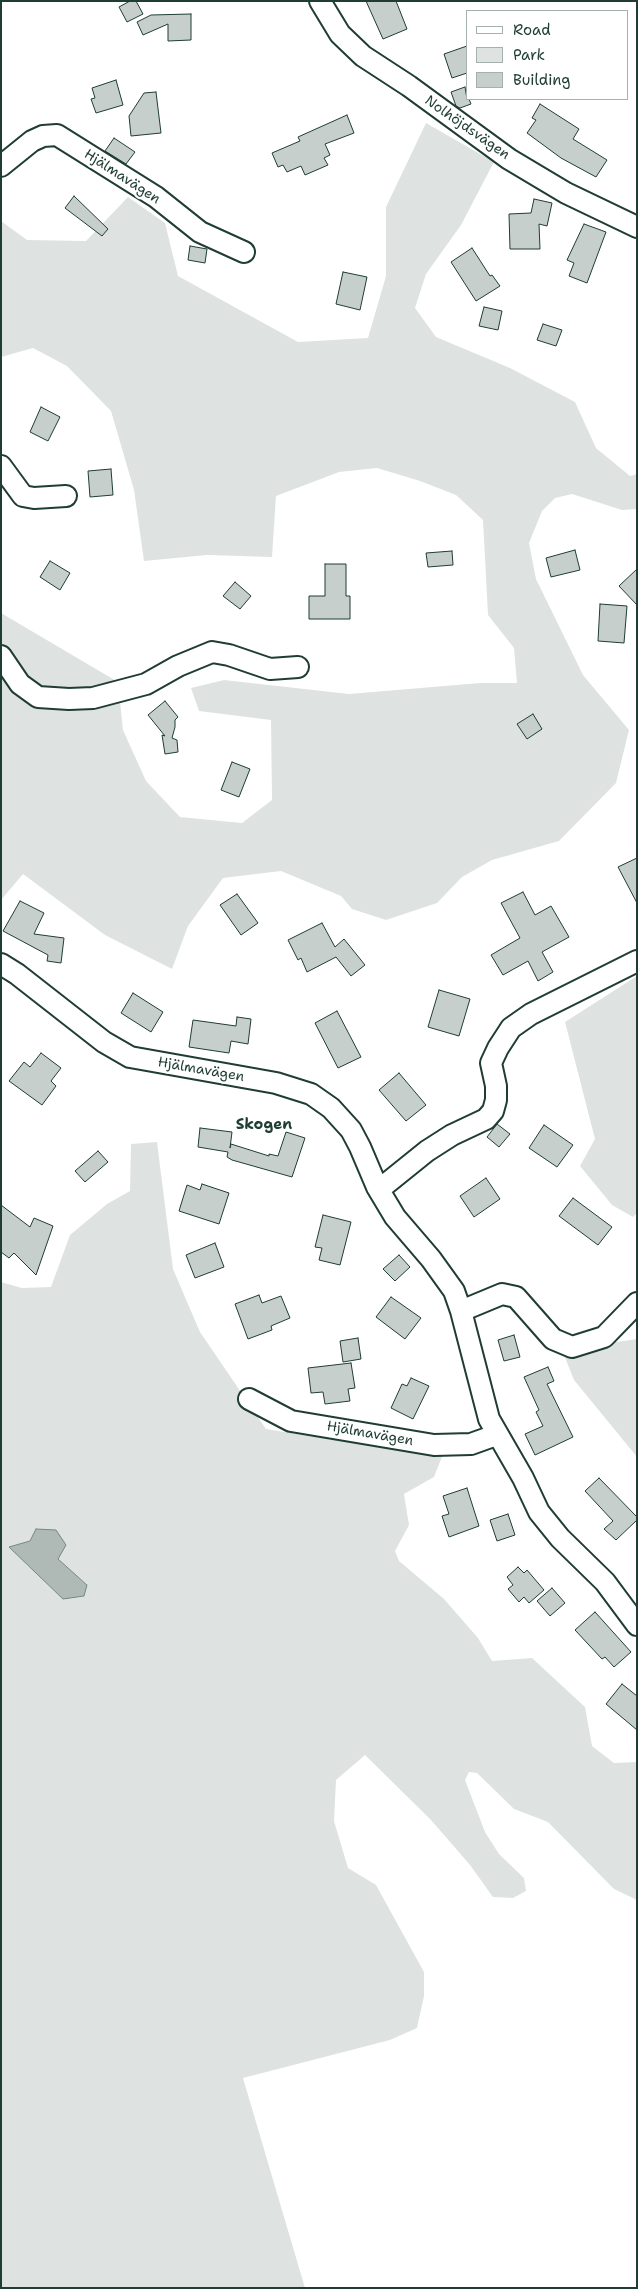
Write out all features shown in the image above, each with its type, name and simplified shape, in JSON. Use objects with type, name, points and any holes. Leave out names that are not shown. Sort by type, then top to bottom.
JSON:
[{"type":"street","name":"Nolhöjdsvägen","points":[[320,1],[340,34],[369,60],[409,86],[509,159],[566,193],[637,227]]},
{"type":"street","name":"Hjälmavägen","points":[[1,166],[32,140],[43,136],[57,135],[156,197],[200,232],[244,252]]},
{"type":"street","points":[[1,466],[23,496],[34,498],[66,496]]},
{"type":"street","points":[[1,656],[20,684],[38,698],[93,698],[146,684],[178,666],[212,652],[270,669],[298,668]]},
{"type":"street","points":[[377,1187],[386,1184],[426,1151],[452,1135],[486,1119],[493,1111],[496,1093],[491,1064],[498,1048],[511,1028],[531,1014],[637,961]]},
{"type":"street","name":"Hjälmavägen","points":[[1,964],[17,974],[104,1042],[130,1056],[264,1080],[311,1094],[331,1108],[351,1130],[377,1187],[395,1217],[431,1259],[454,1291],[461,1311],[489,1420],[496,1435],[523,1478],[539,1512],[560,1538],[605,1582],[637,1625]]},
{"type":"street","points":[[461,1311],[502,1294],[516,1297],[553,1338],[572,1347],[604,1337],[637,1303]]},
{"type":"street","name":"Hjälmavägen","points":[[249,1399],[291,1421],[434,1445],[471,1444],[496,1435]]},
{"type":"green space","points":[[426,123],[494,162],[461,225],[426,274],[415,308],[436,337],[510,368],[575,402],[596,448],[630,476],[637,474],[637,509],[622,510],[572,494],[555,498],[542,511],[529,543],[536,579],[583,675],[629,730],[616,783],[559,841],[492,860],[462,877],[437,903],[386,920],[352,909],[341,896],[281,871],[223,878],[188,926],[172,969],[105,935],[23,874],[1,900],[1,613],[118,682],[123,730],[146,781],[180,817],[242,823],[272,800],[271,720],[199,711],[191,688],[224,680],[349,694],[480,683],[517,683],[514,648],[488,615],[483,520],[456,495],[420,481],[377,468],[339,472],[276,496],[272,557],[207,555],[144,561],[134,490],[111,411],[67,366],[33,348],[1,357],[1,221],[27,240],[86,241],[128,197],[165,223],[178,276],[298,342],[368,338],[386,276],[386,207]]},
{"type":"green space","points":[[637,976],[637,1213],[633,1217],[612,1205],[580,1166],[595,1139],[565,1022]]},
{"type":"green space","points":[[157,1142],[173,1269],[200,1332],[266,1429],[378,1447],[391,1443],[443,1454],[434,1477],[404,1494],[409,1525],[395,1551],[399,1561],[444,1599],[478,1638],[492,1661],[532,1658],[585,1707],[592,1746],[614,1763],[637,1762],[637,1900],[614,1889],[548,1822],[514,1809],[477,1773],[469,1772],[465,1780],[485,1832],[499,1854],[524,1878],[526,1891],[513,1898],[493,1897],[470,1865],[431,1820],[365,1755],[336,1780],[334,1821],[348,1868],[376,1885],[424,1972],[424,1996],[417,2028],[390,2040],[243,2078],[305,2288],[1,2288],[1,1282],[22,1288],[51,1287],[70,1235],[107,1204],[130,1191],[131,1144]],"holes":[[[30,1541],[57,1559],[87,1584],[63,1599],[10,1547]]]},
{"type":"green space","points":[[637,1339],[637,1457],[574,1380],[562,1350]]},
{"type":"shaded area","points":[[36,1529],[56,1530],[66,1545],[58,1559],[87,1585],[84,1596],[63,1599],[9,1547],[30,1541]]},
{"type":"building","points":[[130,1],[136,1],[143,14],[127,22],[119,7]]},
{"type":"building","points":[[366,1],[396,1],[407,29],[383,39]]},
{"type":"building","points":[[191,14],[191,40],[168,41],[168,24],[143,35],[137,22],[151,15]]},
{"type":"building","points":[[466,46],[466,73],[452,78],[444,54]]},
{"type":"building","points":[[116,80],[123,105],[96,113],[91,99],[95,98],[92,88]]},
{"type":"building","points":[[465,87],[466,100],[469,100],[471,104],[460,108],[456,106],[451,92]]},
{"type":"building","points":[[156,92],[161,133],[131,136],[129,116],[144,93]]},
{"type":"building","points":[[540,104],[579,129],[573,139],[607,160],[596,177],[561,158],[527,133],[536,120],[532,118]]},
{"type":"building","points":[[347,115],[354,133],[325,144],[330,155],[324,158],[328,165],[305,175],[301,166],[287,172],[283,165],[278,167],[272,153],[300,141],[298,137]]},
{"type":"building","points":[[114,138],[135,152],[126,164],[105,151]]},
{"type":"building","points":[[74,196],[108,229],[102,236],[65,208]]},
{"type":"building","points":[[534,199],[552,203],[547,226],[539,224],[540,249],[510,249],[509,214],[531,213]]},
{"type":"building","points":[[584,224],[606,232],[587,283],[569,276],[574,263],[567,260]]},
{"type":"building","points":[[190,246],[207,249],[205,263],[188,260]]},
{"type":"building","points":[[472,248],[490,276],[492,275],[500,286],[476,301],[451,262]]},
{"type":"building","points":[[343,272],[367,277],[360,310],[336,304]]},
{"type":"building","points":[[484,307],[502,311],[498,330],[479,326]]},
{"type":"building","points":[[543,324],[562,330],[556,346],[537,340]]},
{"type":"building","points":[[41,407],[60,417],[48,441],[30,432]]},
{"type":"building","points":[[111,469],[113,495],[90,497],[88,471]]},
{"type":"building","points":[[575,550],[580,570],[551,577],[546,558]]},
{"type":"building","points":[[452,551],[453,565],[428,567],[426,553]]},
{"type":"building","points":[[50,561],[70,573],[60,590],[40,577]]},
{"type":"building","points":[[325,564],[346,564],[346,596],[350,596],[350,619],[309,619],[309,596],[325,596]]},
{"type":"building","points":[[637,569],[637,605],[619,586]]},
{"type":"building","points":[[235,582],[251,596],[240,609],[223,596]]},
{"type":"building","points":[[600,604],[627,606],[624,643],[598,641]]},
{"type":"building","points":[[165,701],[178,717],[175,720],[172,738],[177,740],[178,752],[165,754],[162,735],[165,736],[148,715]]},
{"type":"building","points":[[533,714],[542,729],[527,739],[517,724]]},
{"type":"building","points":[[232,762],[250,769],[239,797],[221,790]]},
{"type":"building","points":[[637,858],[637,903],[618,867]]},
{"type":"building","points":[[523,892],[535,915],[551,906],[569,937],[542,952],[553,972],[538,981],[528,961],[503,975],[491,955],[520,938],[501,903]]},
{"type":"building","points":[[237,894],[258,923],[241,935],[220,905]]},
{"type":"building","points":[[20,901],[44,913],[34,934],[64,938],[61,963],[47,961],[48,955],[3,931]]},
{"type":"building","points":[[322,923],[335,947],[344,939],[365,965],[351,976],[336,957],[307,972],[301,958],[298,960],[288,940]]},
{"type":"building","points":[[439,990],[470,999],[459,1036],[428,1027]]},
{"type":"building","points":[[133,993],[163,1012],[151,1032],[121,1013]]},
{"type":"building","points":[[337,1011],[361,1057],[338,1068],[315,1023]]},
{"type":"building","points":[[237,1017],[251,1019],[248,1044],[231,1041],[229,1053],[189,1047],[193,1020],[236,1026]]},
{"type":"building","points":[[41,1053],[61,1068],[51,1081],[56,1086],[42,1105],[9,1081],[24,1062],[30,1067]]},
{"type":"building","points":[[399,1073],[426,1105],[406,1121],[379,1090]]},
{"type":"building","points":[[497,1124],[510,1134],[499,1147],[487,1137]]},
{"type":"building","points":[[544,1125],[573,1145],[557,1167],[529,1148]]},
{"type":"building","points":[[200,1128],[232,1132],[230,1148],[231,1144],[269,1156],[269,1154],[278,1156],[286,1132],[305,1138],[292,1177],[232,1160],[227,1157],[228,1152],[198,1147]]},
{"type":"building","points":[[98,1151],[108,1162],[85,1182],[75,1171]]},
{"type":"building","points":[[486,1178],[500,1199],[474,1217],[460,1196]]},
{"type":"building","points":[[202,1184],[229,1193],[219,1224],[179,1211],[187,1185],[200,1190]]},
{"type":"building","points":[[573,1198],[612,1227],[598,1245],[559,1216]]},
{"type":"building","points":[[1,1205],[30,1227],[34,1218],[53,1226],[36,1275],[14,1253],[9,1258],[1,1252]]},
{"type":"building","points":[[323,1215],[351,1222],[340,1265],[319,1260],[322,1248],[315,1247]]},
{"type":"building","points":[[215,1243],[224,1267],[195,1278],[186,1255]]},
{"type":"building","points":[[399,1255],[410,1267],[395,1281],[383,1269]]},
{"type":"building","points":[[259,1295],[262,1303],[281,1296],[290,1318],[271,1326],[272,1330],[248,1339],[235,1304]]},
{"type":"building","points":[[391,1297],[421,1318],[405,1339],[376,1317]]},
{"type":"building","points":[[514,1335],[520,1357],[504,1361],[498,1340]]},
{"type":"building","points":[[358,1338],[361,1359],[343,1362],[340,1341]]},
{"type":"building","points":[[351,1363],[355,1388],[348,1389],[350,1401],[325,1404],[323,1392],[311,1393],[308,1368]]},
{"type":"building","points":[[548,1367],[554,1381],[547,1384],[573,1437],[535,1455],[525,1434],[543,1426],[536,1412],[539,1410],[524,1377]]},
{"type":"building","points":[[411,1378],[429,1386],[413,1419],[391,1408],[402,1384],[407,1386]]},
{"type":"building","points":[[599,1478],[637,1517],[637,1520],[616,1540],[604,1529],[613,1521],[585,1491]]},
{"type":"building","points":[[467,1488],[479,1526],[449,1537],[442,1516],[449,1514],[443,1496]]},
{"type":"building","points":[[508,1514],[515,1535],[497,1541],[490,1520]]},
{"type":"building","points":[[518,1567],[524,1573],[527,1570],[544,1590],[529,1603],[524,1597],[519,1602],[508,1589],[513,1585],[507,1577]]},
{"type":"building","points":[[552,1588],[565,1603],[550,1616],[537,1601]]},
{"type":"building","points":[[595,1612],[631,1652],[614,1667],[605,1657],[602,1659],[575,1630]]},
{"type":"building","points":[[622,1684],[637,1696],[637,1730],[606,1704]]},
{"type":"district","name":"Skogen","points":[[264,1125]]}]
